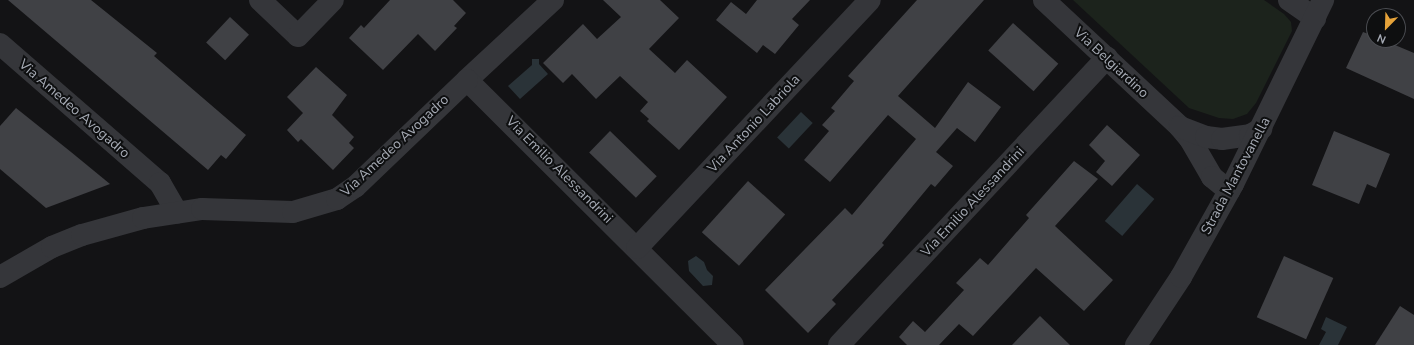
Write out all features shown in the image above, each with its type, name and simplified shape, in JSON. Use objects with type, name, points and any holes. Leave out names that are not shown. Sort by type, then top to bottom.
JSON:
[{"type":"street","points":[[260,0],[298,36],[333,0]]},
{"type":"street","points":[[467,80],[552,0]]},
{"type":"street","name":"Via Antonio Labriola","points":[[637,248],[870,0]]},
{"type":"street","name":"Via Belgiardino","points":[[1044,0],[1179,126]]},
{"type":"street","points":[[1289,0],[1319,9]]},
{"type":"street","name":"Strada Mantovanella","points":[[1136,345],[1181,277],[1231,187],[1319,9]]},
{"type":"street","name":"Via Amedeo Avogadro","points":[[0,44],[160,183],[177,212]]},
{"type":"street","name":"Via Emilio Alessandrini","points":[[839,345],[1107,58]]},
{"type":"street","name":"Via Amedeo Avogadro","points":[[0,277],[52,247],[82,235],[177,212],[202,209],[293,212],[337,199],[355,187],[467,80]]},
{"type":"street","name":"Via Emilio Alessandrini","points":[[467,80],[733,345]]},
{"type":"street","points":[[1179,126],[1206,137],[1218,144],[1228,158],[1234,172],[1231,187],[1212,177],[1190,138],[1179,126]]},
{"type":"street","points":[[1206,137],[1238,138],[1261,129]]},
{"type":"shaded area","points":[[1073,0],[1264,0],[1284,14],[1291,22],[1292,31],[1256,103],[1247,114],[1233,119],[1219,118],[1189,108]]},
{"type":"shaded area","points":[[532,59],[539,59],[539,64],[548,74],[520,99],[508,86],[532,65]]},
{"type":"shaded area","points":[[801,112],[813,123],[789,149],[777,138]]},
{"type":"shaded area","points":[[1137,184],[1154,199],[1122,236],[1105,221]]},
{"type":"shaded area","points":[[696,256],[704,262],[707,270],[713,276],[712,285],[703,286],[689,271],[688,261]]},
{"type":"shaded area","points":[[1326,317],[1347,327],[1338,345],[1319,345],[1326,332],[1321,329]]},
{"type":"building","points":[[8,0],[91,0],[157,53],[154,56],[246,135],[226,159],[221,155],[208,170]]},
{"type":"building","points":[[390,0],[453,0],[466,13],[454,26],[457,28],[435,51],[418,34],[383,70],[349,38],[361,25],[364,28]]},
{"type":"building","points":[[603,0],[660,0],[679,18],[649,49],[675,73],[687,60],[727,97],[679,150],[647,121],[649,119],[640,111],[648,102],[620,76],[596,99],[572,74],[563,83],[543,63],[583,24],[597,39],[621,17]]},
{"type":"building","points":[[757,0],[810,0],[792,19],[799,25],[775,54],[763,45],[757,53],[716,20],[731,2],[746,14]]},
{"type":"building","points":[[917,0],[984,0],[898,96],[935,128],[968,82],[1001,107],[975,142],[957,128],[936,152],[953,166],[935,187],[931,184],[882,243],[884,245],[832,300],[836,304],[808,333],[765,290],[845,208],[852,215],[916,139],[888,115],[830,182],[804,160],[829,131],[822,125],[835,111],[831,108],[854,81],[848,76]]},
{"type":"building","points":[[230,17],[249,35],[225,60],[206,43]]},
{"type":"building","points":[[1013,23],[1058,64],[1034,91],[988,50]]},
{"type":"building","points":[[1363,32],[1366,33],[1366,48],[1402,48],[1414,53],[1414,99],[1346,68]]},
{"type":"building","points":[[316,67],[347,95],[332,115],[354,137],[349,143],[354,148],[333,170],[301,139],[298,142],[287,130],[303,113],[287,97]]},
{"type":"building","points":[[16,108],[110,184],[46,208],[0,169],[0,126]]},
{"type":"building","points":[[1107,125],[1140,155],[1112,186],[1096,172],[1105,161],[1089,145]]},
{"type":"building","points":[[610,131],[657,176],[636,198],[589,153]]},
{"type":"building","points":[[1334,131],[1390,154],[1376,188],[1367,184],[1359,204],[1312,185]]},
{"type":"building","points":[[1074,161],[1098,179],[1055,226],[1113,280],[1084,311],[1036,268],[973,336],[959,324],[939,345],[907,345],[899,337],[913,321],[925,332],[964,290],[956,283],[980,258],[988,265],[1029,218],[1026,215]]},
{"type":"building","points":[[748,181],[785,214],[739,266],[702,232]]},
{"type":"building","points":[[1284,256],[1333,278],[1306,339],[1257,317]]},
{"type":"building","points":[[1400,306],[1414,315],[1414,345],[1375,345]]},
{"type":"building","points":[[1040,316],[1070,345],[1012,345]]}]
